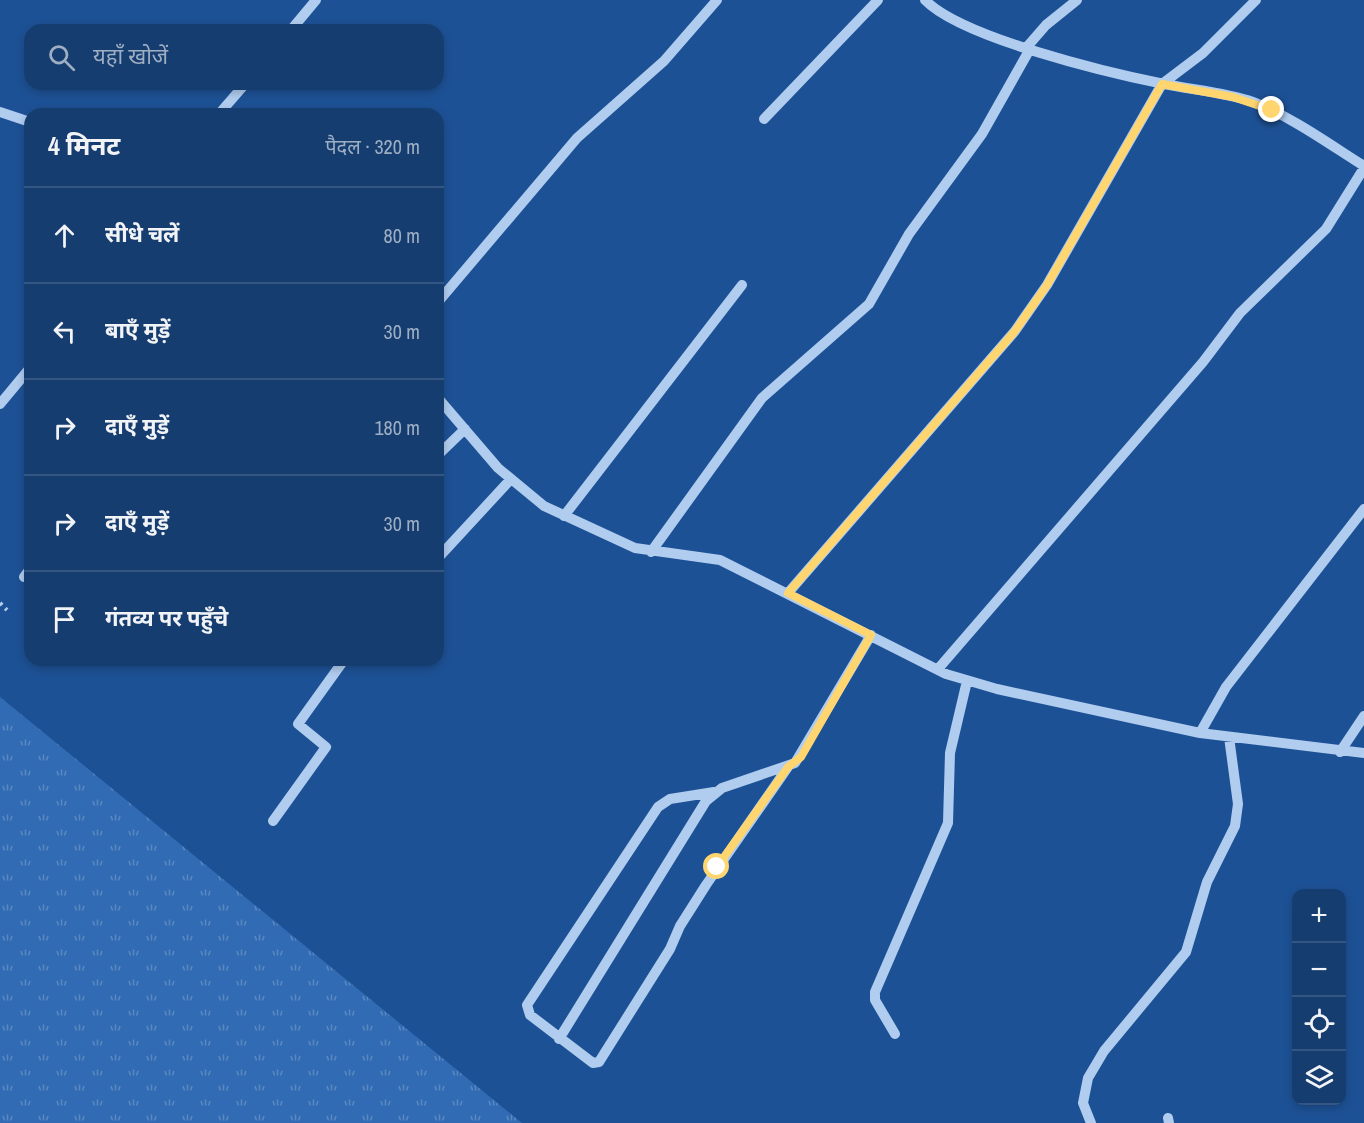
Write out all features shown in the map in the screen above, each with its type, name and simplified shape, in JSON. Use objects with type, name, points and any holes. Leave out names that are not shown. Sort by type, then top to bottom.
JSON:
[{"type":"street","points":[[296,24],[316,0]]},
{"type":"street","points":[[444,295],[577,138],[664,61],[717,0]]},
{"type":"street","points":[[764,118],[878,0]]},
{"type":"street","points":[[925,0],[955,20],[1028,49],[1162,84],[1252,102],[1364,167],[1326,229],[1240,313],[1203,362],[938,669]]},
{"type":"street","points":[[651,552],[762,398],[869,304],[909,234],[982,134],[1028,49],[1046,25],[1077,0]]},
{"type":"street","points":[[788,593],[1015,331],[1047,285],[1162,84],[1203,53],[1256,0]]},
{"type":"street","points":[[224,108],[240,90]]},
{"type":"street","points":[[0,112],[24,120]]},
{"type":"street","points":[[564,516],[742,285]]},
{"type":"street","points":[[0,404],[24,375]]},
{"type":"street","points":[[444,405],[511,479],[544,506],[621,544],[651,552],[704,556],[720,560],[938,669],[967,681],[1200,733],[1340,752],[1364,753]]},
{"type":"street","points":[[444,449],[465,429]]},
{"type":"street","points":[[444,552],[511,479]]},
{"type":"street","points":[[1200,733],[1226,687],[1364,509]]},
{"type":"street","points":[[788,767],[714,792],[670,799],[658,807],[527,1005],[530,1015],[593,1063],[599,1062],[706,885],[788,767],[801,757],[871,635]]},
{"type":"street","points":[[273,821],[326,747],[298,724],[340,666]]},
{"type":"street","points":[[895,1034],[875,1000],[875,992],[948,823],[950,753],[967,681]]},
{"type":"street","points":[[1340,752],[1364,716]]},
{"type":"street","points":[[1091,1123],[1083,1103],[1088,1078],[1104,1051],[1177,966],[1186,952],[1207,882],[1235,826],[1238,804],[1229,737]]},
{"type":"street","points":[[559,1039],[706,801],[714,792]]},
{"type":"path","points":[[0,603],[7,610]]},
{"type":"green space","points":[[0,697],[522,1123],[0,1123]]},
{"type":"route","points":[[717,867],[788,767],[801,757],[871,635],[788,593],[1015,331],[1047,285],[1162,84],[1233,97],[1272,110]]}]
